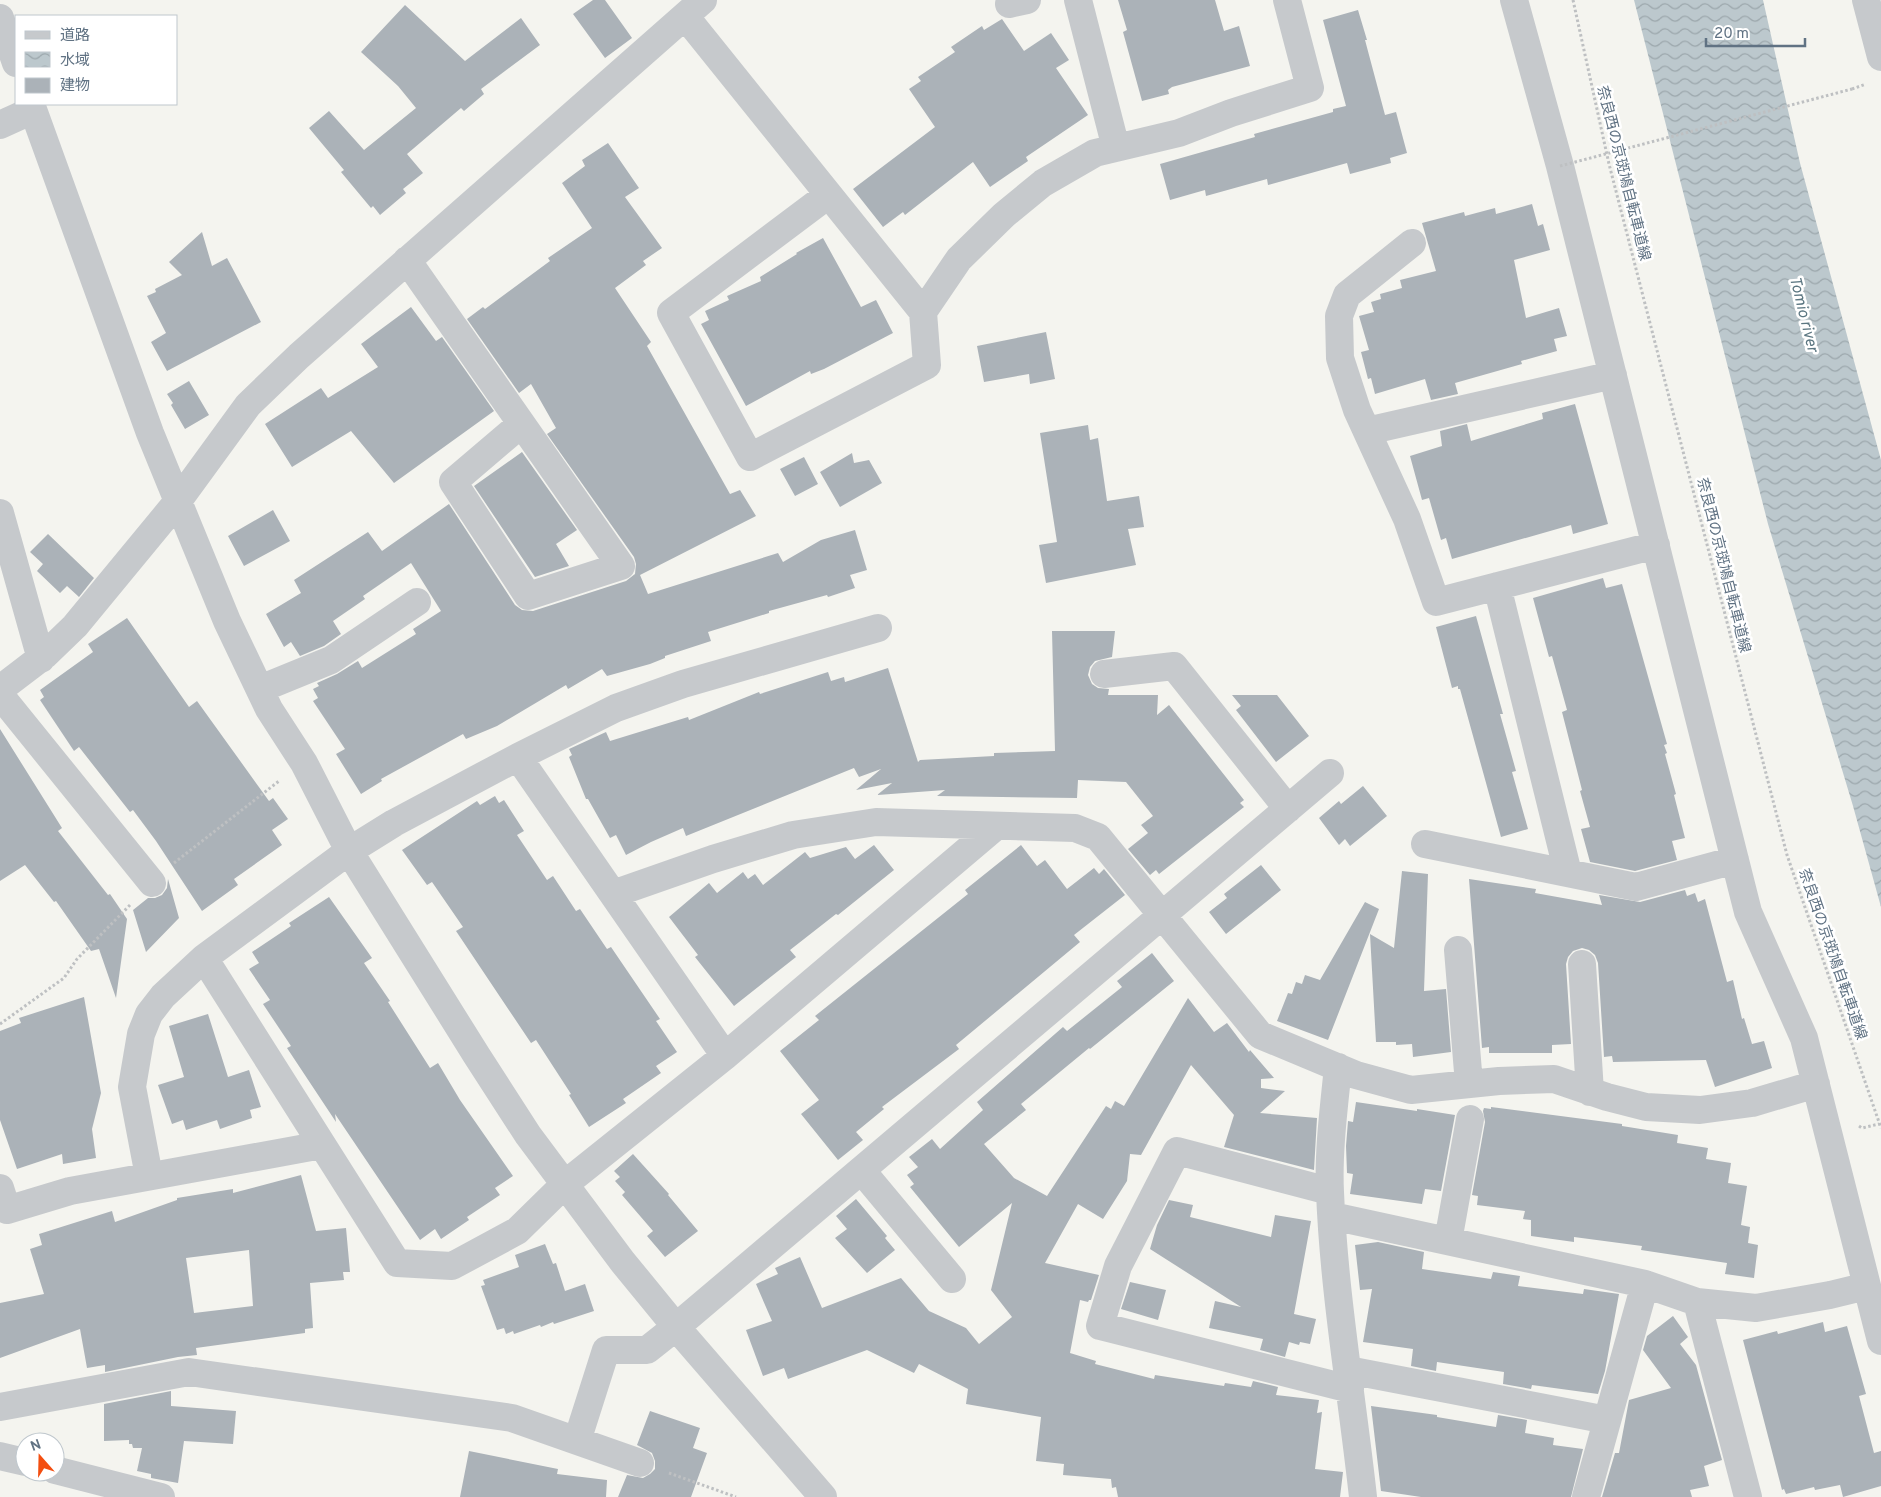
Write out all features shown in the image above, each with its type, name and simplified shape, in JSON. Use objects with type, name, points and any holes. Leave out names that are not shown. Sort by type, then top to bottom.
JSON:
[{"type":"street","points":[[1078,0],[1116,148]]},
{"type":"street","points":[[923,312],[959,259],[1004,215],[1043,183],[1095,153],[1179,133],[1232,113],[1310,88],[1286,0]]},
{"type":"street","points":[[1514,0],[1560,166],[1748,912],[1804,1038],[1881,1341]]},
{"type":"street","points":[[1866,0],[1879,40]]},
{"type":"street","points":[[0,689],[40,659],[75,626],[178,501],[248,405],[299,356],[694,8],[828,195],[923,312],[927,366],[750,457],[671,313],[828,195]]},
{"type":"street","points":[[0,18],[15,60]]},
{"type":"street","points":[[0,125],[32,107],[150,433],[227,621],[269,709],[304,763],[349,851],[528,1135],[622,1261],[676,1327],[823,1497]]},
{"type":"street","points":[[1412,243],[1348,295],[1339,316],[1340,358],[1357,410],[1407,520],[1436,602],[1656,545]]},
{"type":"street","points":[[407,260],[621,566],[528,596],[454,482],[521,424]]},
{"type":"street","points":[[1367,431],[1613,375]]},
{"type":"street","points":[[0,512],[40,659]]},
{"type":"street","points":[[1497,586],[1568,873]]},
{"type":"street","points":[[260,689],[331,660],[417,602]]},
{"type":"street","points":[[149,1176],[132,1087],[141,1034],[149,1014],[163,996],[204,958],[349,851],[394,823],[518,756],[616,708],[675,687],[878,628]]},
{"type":"street","points":[[1104,674],[1174,666],[1288,808]]},
{"type":"street","points":[[0,695],[152,883]]},
{"type":"street","points":[[518,756],[725,1056]]},
{"type":"street","points":[[577,1441],[606,1350],[647,1350],[676,1327],[1330,774]]},
{"type":"street","points":[[613,894],[713,859],[793,835],[876,822],[1075,828],[1098,837],[1260,1035],[1356,1075],[1411,1090],[1499,1081],[1554,1079],[1590,1092],[1646,1106],[1700,1110],[1752,1103],[1816,1084]]},
{"type":"street","points":[[204,958],[397,1263],[452,1266],[517,1231],[565,1184],[725,1056],[995,827]]},
{"type":"street","points":[[1425,844],[1636,887],[1735,860]]},
{"type":"street","points":[[1458,950],[1469,1084]]},
{"type":"street","points":[[1582,964],[1590,1092]]},
{"type":"street","points":[[1338,1067],[1332,1126],[1331,1203],[1349,1379],[1364,1497]]},
{"type":"street","points":[[1448,1241],[1470,1119]]},
{"type":"street","points":[[0,1188],[8,1210],[70,1191],[322,1145]]},
{"type":"street","points":[[1607,1420],[1349,1379],[1100,1326],[1118,1266],[1177,1151],[1448,1241],[1645,1284],[1697,1302],[1756,1308],[1830,1295],[1868,1286]]},
{"type":"street","points":[[862,1171],[952,1279]]},
{"type":"street","points":[[1586,1497],[1645,1284]]},
{"type":"street","points":[[1697,1302],[1748,1497]]},
{"type":"street","points":[[0,1407],[189,1372],[512,1418],[640,1463]]},
{"type":"street","points":[[0,1456],[15,1460]]},
{"type":"street","points":[[65,1473],[162,1497]]},
{"type":"path","name":"奈良西の京斑鳩自転車道線","points":[[1573,0],[1609,164],[1787,855],[1881,1128]]},
{"type":"path","points":[[1560,166],[1852,89]]},
{"type":"path","points":[[640,1463],[736,1497]]},
{"type":"water","name":"Tomio river","points":[[1634,0],[1763,0],[1800,163],[1881,460],[1881,907],[1853,806],[1768,524]]},
{"type":"building","points":[[593,0],[605,0],[632,38],[605,58],[573,14]]},
{"type":"building","points":[[1118,0],[1215,0],[1224,31],[1239,26],[1250,66],[1172,87],[1168,90],[1169,94],[1142,101],[1123,32],[1127,30]]},
{"type":"building","points":[[405,5],[465,61],[521,18],[540,45],[481,89],[484,94],[464,111],[461,108],[407,154],[423,173],[403,189],[406,193],[380,215],[373,206],[371,208],[341,172],[344,170],[309,128],[329,111],[364,150],[416,108],[398,86],[361,52]]},
{"type":"building","points":[[1358,10],[1385,115],[1396,112],[1407,153],[1390,158],[1391,163],[1350,174],[1347,163],[1268,185],[1267,179],[1206,196],[1205,190],[1170,200],[1160,164],[1255,137],[1254,134],[1333,112],[1333,109],[1346,106],[1323,20]]},
{"type":"building","points":[[1002,19],[1024,51],[1051,33],[1069,60],[1056,68],[1088,115],[1026,157],[1028,161],[990,187],[973,162],[905,215],[903,212],[883,227],[853,189],[935,127],[909,89],[921,81],[918,77],[955,52],[951,47],[982,26],[984,30]]},
{"type":"building","points":[[608,143],[639,188],[625,197],[662,248],[643,261],[646,265],[615,288],[651,342],[647,346],[730,494],[740,490],[756,516],[640,575],[648,594],[778,553],[783,562],[821,540],[855,530],[867,570],[850,575],[855,588],[828,597],[827,595],[769,611],[769,613],[708,632],[711,641],[665,656],[665,658],[650,664],[607,676],[602,669],[568,689],[566,685],[497,726],[466,739],[463,734],[381,779],[382,781],[361,794],[336,754],[345,749],[313,701],[318,698],[313,689],[319,686],[317,683],[337,674],[358,661],[362,668],[416,634],[413,629],[441,611],[411,563],[363,596],[365,599],[333,621],[341,634],[324,646],[300,656],[291,642],[284,647],[266,614],[301,593],[294,580],[368,532],[382,551],[449,504],[515,605],[522,610],[533,611],[626,581],[635,574],[636,564],[634,557],[547,434],[556,428],[531,384],[519,393],[467,319],[483,307],[485,309],[550,261],[548,258],[592,228],[562,183],[585,166],[582,160]]},
{"type":"building","points":[[1532,204],[1538,226],[1543,224],[1550,250],[1514,260],[1526,318],[1559,308],[1567,336],[1554,339],[1557,351],[1521,361],[1522,364],[1455,383],[1458,394],[1431,400],[1425,379],[1375,394],[1371,378],[1368,379],[1361,352],[1369,350],[1359,316],[1374,312],[1371,302],[1381,299],[1380,294],[1402,288],[1400,280],[1436,271],[1422,223],[1464,212],[1465,216],[1495,208],[1496,214]]},
{"type":"building","points":[[202,232],[212,266],[227,258],[261,322],[167,371],[151,342],[166,333],[147,296],[156,292],[155,289],[182,275],[169,262]]},
{"type":"building","points":[[823,238],[861,307],[876,300],[893,333],[824,369],[811,374],[810,371],[746,406],[701,324],[709,320],[705,311],[729,300],[727,296],[761,281],[760,277]]},
{"type":"building","points":[[411,307],[436,341],[442,337],[494,411],[394,483],[351,431],[292,467],[265,424],[321,388],[328,398],[378,367],[361,344]]},
{"type":"building","points":[[1046,332],[1055,379],[1030,384],[1029,374],[984,382],[977,346]]},
{"type":"building","points":[[189,381],[209,415],[185,429],[167,394]]},
{"type":"building","points":[[1575,404],[1608,524],[1573,534],[1571,525],[1452,559],[1446,538],[1441,540],[1429,498],[1422,500],[1410,456],[1442,446],[1440,431],[1467,424],[1471,441],[1543,419],[1542,413]]},
{"type":"building","points":[[1088,425],[1090,440],[1098,438],[1107,501],[1139,496],[1144,527],[1128,529],[1136,565],[1046,583],[1039,545],[1057,542],[1040,433]]},
{"type":"building","points":[[522,452],[577,530],[556,544],[569,566],[535,577],[474,486]]},
{"type":"building","points":[[852,453],[854,463],[869,460],[882,483],[840,507],[820,472]]},
{"type":"building","points":[[804,457],[818,484],[795,496],[780,469]]},
{"type":"building","points":[[273,510],[290,541],[244,566],[228,536]]},
{"type":"building","points":[[48,534],[94,578],[79,597],[67,586],[60,593],[37,571],[43,564],[30,552]]},
{"type":"building","points":[[1603,578],[1606,588],[1622,584],[1667,744],[1664,745],[1667,753],[1665,754],[1685,838],[1672,841],[1677,860],[1635,871],[1590,862],[1581,829],[1590,827],[1562,712],[1567,710],[1552,656],[1549,657],[1533,598]]},
{"type":"building","points":[[1476,616],[1503,714],[1500,714],[1516,771],[1512,772],[1528,829],[1501,837],[1460,689],[1458,689],[1458,686],[1452,688],[1436,627]]},
{"type":"building","points":[[127,618],[189,707],[197,701],[269,801],[273,798],[288,819],[272,830],[282,845],[234,879],[238,885],[202,911],[156,841],[133,810],[130,812],[79,747],[74,751],[40,700],[44,697],[40,690],[93,652],[88,644]]},
{"type":"building","points":[[1052,631],[1115,631],[1112,657],[1095,661],[1090,667],[1088,675],[1092,684],[1098,688],[1109,689],[1108,695],[1158,695],[1157,715],[1169,705],[1244,800],[1240,803],[1244,807],[1159,874],[1156,870],[1150,875],[1128,849],[1148,833],[1141,825],[1153,816],[1126,782],[1078,780],[1077,798],[937,796],[945,790],[877,795],[892,783],[856,790],[881,769],[859,777],[854,768],[686,836],[683,828],[626,855],[616,835],[610,838],[588,799],[586,799],[569,757],[572,755],[569,749],[606,732],[610,741],[688,717],[689,720],[759,692],[760,694],[828,672],[831,681],[844,677],[845,682],[888,668],[918,762],[920,760],[994,756],[994,753],[1055,751]]},
{"type":"building","points":[[1232,695],[1277,695],[1309,736],[1276,762],[1236,710],[1241,706]]},
{"type":"building","points":[[0,729],[62,828],[58,831],[108,895],[110,894],[127,919],[116,998],[99,949],[91,951],[56,901],[54,902],[25,865],[0,881]]},
{"type":"building","points":[[1363,786],[1387,816],[1350,846],[1345,839],[1339,845],[1319,818],[1339,801],[1341,804]]},
{"type":"building","points":[[495,796],[499,803],[504,800],[524,831],[517,835],[547,880],[553,876],[576,911],[580,909],[607,949],[611,947],[660,1019],[656,1021],[677,1052],[656,1066],[661,1073],[623,1099],[626,1103],[589,1127],[569,1095],[571,1094],[536,1040],[531,1043],[456,931],[463,927],[432,882],[427,885],[402,850],[477,801],[480,805]]},
{"type":"building","points":[[874,845],[894,870],[838,915],[836,914],[790,950],[796,957],[734,1006],[695,957],[698,955],[669,917],[709,883],[717,893],[743,872],[748,879],[755,874],[763,885],[805,852],[810,858],[846,847],[855,859]]},
{"type":"building","points":[[1021,845],[1037,866],[1045,860],[1067,889],[1094,868],[1099,874],[1104,869],[1125,895],[1074,935],[1080,942],[956,1045],[959,1049],[882,1107],[884,1109],[856,1132],[863,1140],[838,1160],[801,1114],[819,1100],[780,1051],[819,1020],[815,1016],[968,894],[965,890]]},
{"type":"building","points":[[1261,865],[1281,890],[1226,934],[1209,912],[1227,898],[1224,894]]},
{"type":"building","points":[[1402,871],[1428,874],[1424,991],[1446,989],[1451,1052],[1413,1057],[1412,1044],[1396,1045],[1396,1042],[1376,1042],[1370,934],[1394,948]]},
{"type":"building","points":[[168,879],[179,918],[146,952],[133,910],[148,898],[162,895],[167,888]]},
{"type":"building","points":[[1469,879],[1536,889],[1535,893],[1602,905],[1599,895],[1640,902],[1685,890],[1687,896],[1695,893],[1698,902],[1705,899],[1727,982],[1733,980],[1742,1019],[1744,1018],[1752,1044],[1764,1041],[1772,1068],[1715,1087],[1706,1060],[1613,1062],[1612,1056],[1604,1057],[1598,963],[1595,955],[1589,950],[1582,948],[1573,951],[1568,957],[1566,964],[1571,1044],[1552,1045],[1552,1053],[1489,1053],[1489,1047],[1482,1048]]},
{"type":"building","points":[[329,897],[372,958],[364,963],[390,1001],[388,1002],[430,1068],[438,1063],[460,1100],[513,1176],[495,1188],[500,1195],[467,1217],[469,1220],[441,1239],[435,1229],[420,1240],[335,1114],[336,1122],[287,1048],[291,1046],[263,1004],[270,1000],[249,969],[259,963],[252,952],[291,926],[289,923]]},
{"type":"building","points":[[1365,902],[1379,909],[1328,1040],[1277,1021],[1288,993],[1292,994],[1296,982],[1302,984],[1305,975],[1320,980]]},
{"type":"building","points":[[1152,953],[1174,981],[1021,1104],[1026,1110],[984,1144],[1014,1178],[1047,1196],[1106,1106],[1111,1109],[1115,1101],[1124,1106],[1188,998],[1214,1032],[1227,1023],[1249,1052],[1250,1050],[1274,1078],[1261,1079],[1261,1088],[1285,1091],[1260,1113],[1317,1118],[1314,1170],[1224,1147],[1234,1115],[1191,1065],[1141,1155],[1130,1154],[1127,1181],[1103,1219],[1078,1204],[1045,1263],[1099,1275],[1091,1300],[1088,1302],[1080,1300],[1070,1353],[1096,1361],[1095,1364],[1154,1379],[1155,1375],[1224,1386],[1225,1383],[1251,1387],[1253,1381],[1278,1387],[1276,1395],[1319,1400],[1317,1413],[1322,1412],[1315,1469],[1343,1472],[1340,1497],[1118,1497],[1116,1487],[1112,1488],[1111,1479],[1063,1475],[1064,1464],[1036,1461],[1041,1417],[966,1404],[968,1389],[919,1364],[914,1373],[867,1350],[788,1379],[784,1368],[763,1376],[746,1330],[772,1321],[756,1284],[778,1274],[775,1268],[800,1257],[822,1308],[901,1278],[929,1311],[966,1328],[979,1344],[1012,1317],[991,1290],[1012,1203],[959,1247],[910,1187],[914,1184],[907,1175],[918,1167],[909,1157],[932,1139],[940,1149],[983,1110],[977,1102],[1063,1027],[1067,1031],[1122,987],[1117,981]]},
{"type":"building","points":[[84,997],[101,1093],[92,1129],[96,1158],[63,1164],[62,1154],[17,1169],[0,1120],[0,1031],[21,1023],[19,1018]]},
{"type":"building","points":[[208,1014],[228,1077],[249,1070],[261,1107],[250,1110],[252,1118],[220,1129],[217,1120],[186,1130],[183,1120],[172,1124],[158,1085],[184,1077],[169,1026]]},
{"type":"building","points":[[1356,1102],[1455,1115],[1441,1191],[1425,1189],[1422,1204],[1350,1194],[1353,1174],[1347,1173],[1346,1146],[1348,1121],[1353,1122]]},
{"type":"building","points":[[1491,1107],[1622,1124],[1622,1126],[1678,1135],[1677,1143],[1708,1148],[1706,1159],[1731,1163],[1728,1183],[1747,1186],[1741,1225],[1750,1227],[1748,1243],[1758,1245],[1754,1278],[1725,1274],[1727,1263],[1641,1250],[1642,1246],[1574,1237],[1574,1242],[1531,1236],[1531,1220],[1523,1219],[1525,1211],[1477,1205],[1478,1196],[1472,1195],[1485,1122],[1483,1111],[1484,1108],[1491,1109]]},
{"type":"building","points":[[633,1154],[669,1194],[698,1231],[665,1257],[647,1236],[653,1231],[622,1195],[625,1192],[615,1181],[620,1177],[614,1171]]},
{"type":"building","points":[[301,1175],[316,1231],[346,1228],[350,1272],[343,1272],[344,1280],[310,1283],[313,1328],[305,1329],[305,1333],[196,1348],[197,1355],[105,1372],[105,1365],[87,1368],[80,1329],[0,1358],[0,1303],[44,1294],[30,1249],[42,1245],[39,1234],[112,1211],[115,1222],[177,1200],[177,1198],[233,1189],[233,1193]],"holes":[[[249,1250],[253,1306],[194,1313],[186,1258]]]},
{"type":"building","points":[[856,1199],[887,1236],[885,1238],[895,1250],[867,1273],[835,1238],[847,1229],[836,1216]]},
{"type":"building","points":[[1169,1200],[1193,1205],[1190,1217],[1271,1237],[1275,1215],[1311,1221],[1294,1314],[1316,1319],[1310,1344],[1300,1342],[1299,1345],[1289,1342],[1285,1357],[1260,1350],[1263,1339],[1209,1328],[1215,1301],[1241,1307],[1150,1249],[1157,1225]]},
{"type":"building","points":[[1378,1242],[1424,1252],[1422,1269],[1491,1279],[1493,1272],[1520,1276],[1518,1286],[1583,1294],[1584,1289],[1619,1294],[1605,1371],[1598,1394],[1532,1385],[1531,1389],[1503,1384],[1504,1372],[1437,1362],[1436,1371],[1411,1366],[1413,1349],[1363,1342],[1372,1289],[1360,1290],[1355,1245]]},
{"type":"building","points":[[545,1244],[553,1264],[556,1263],[565,1291],[585,1284],[594,1311],[514,1334],[513,1331],[506,1334],[504,1328],[497,1330],[481,1286],[485,1285],[483,1280],[519,1267],[515,1255]]},
{"type":"building","points":[[1130,1282],[1166,1290],[1158,1320],[1121,1309]]},
{"type":"building","points":[[1673,1316],[1688,1337],[1680,1344],[1696,1365],[1722,1460],[1704,1466],[1709,1486],[1690,1490],[1692,1497],[1602,1497],[1615,1453],[1619,1453],[1629,1400],[1671,1388],[1643,1350],[1647,1336]]},
{"type":"building","points":[[1823,1322],[1825,1332],[1847,1326],[1866,1394],[1859,1396],[1874,1453],[1881,1451],[1881,1486],[1843,1497],[1840,1485],[1815,1490],[1814,1487],[1786,1494],[1784,1489],[1782,1490],[1743,1340],[1777,1331],[1778,1334]]},
{"type":"building","points":[[171,1391],[171,1406],[236,1411],[233,1444],[184,1441],[178,1483],[151,1478],[151,1474],[137,1471],[142,1448],[133,1448],[132,1444],[129,1444],[129,1440],[104,1441],[104,1404]]},
{"type":"building","points":[[1371,1406],[1437,1415],[1437,1417],[1496,1427],[1498,1415],[1527,1420],[1525,1433],[1554,1438],[1553,1445],[1583,1449],[1571,1497],[1421,1497],[1381,1491]]},
{"type":"building","points":[[650,1411],[700,1428],[693,1448],[707,1453],[691,1497],[618,1497],[627,1475],[643,1478],[655,1469],[652,1453],[637,1445]]},
{"type":"building","points":[[469,1451],[558,1469],[557,1474],[607,1480],[606,1497],[460,1497]]}]
